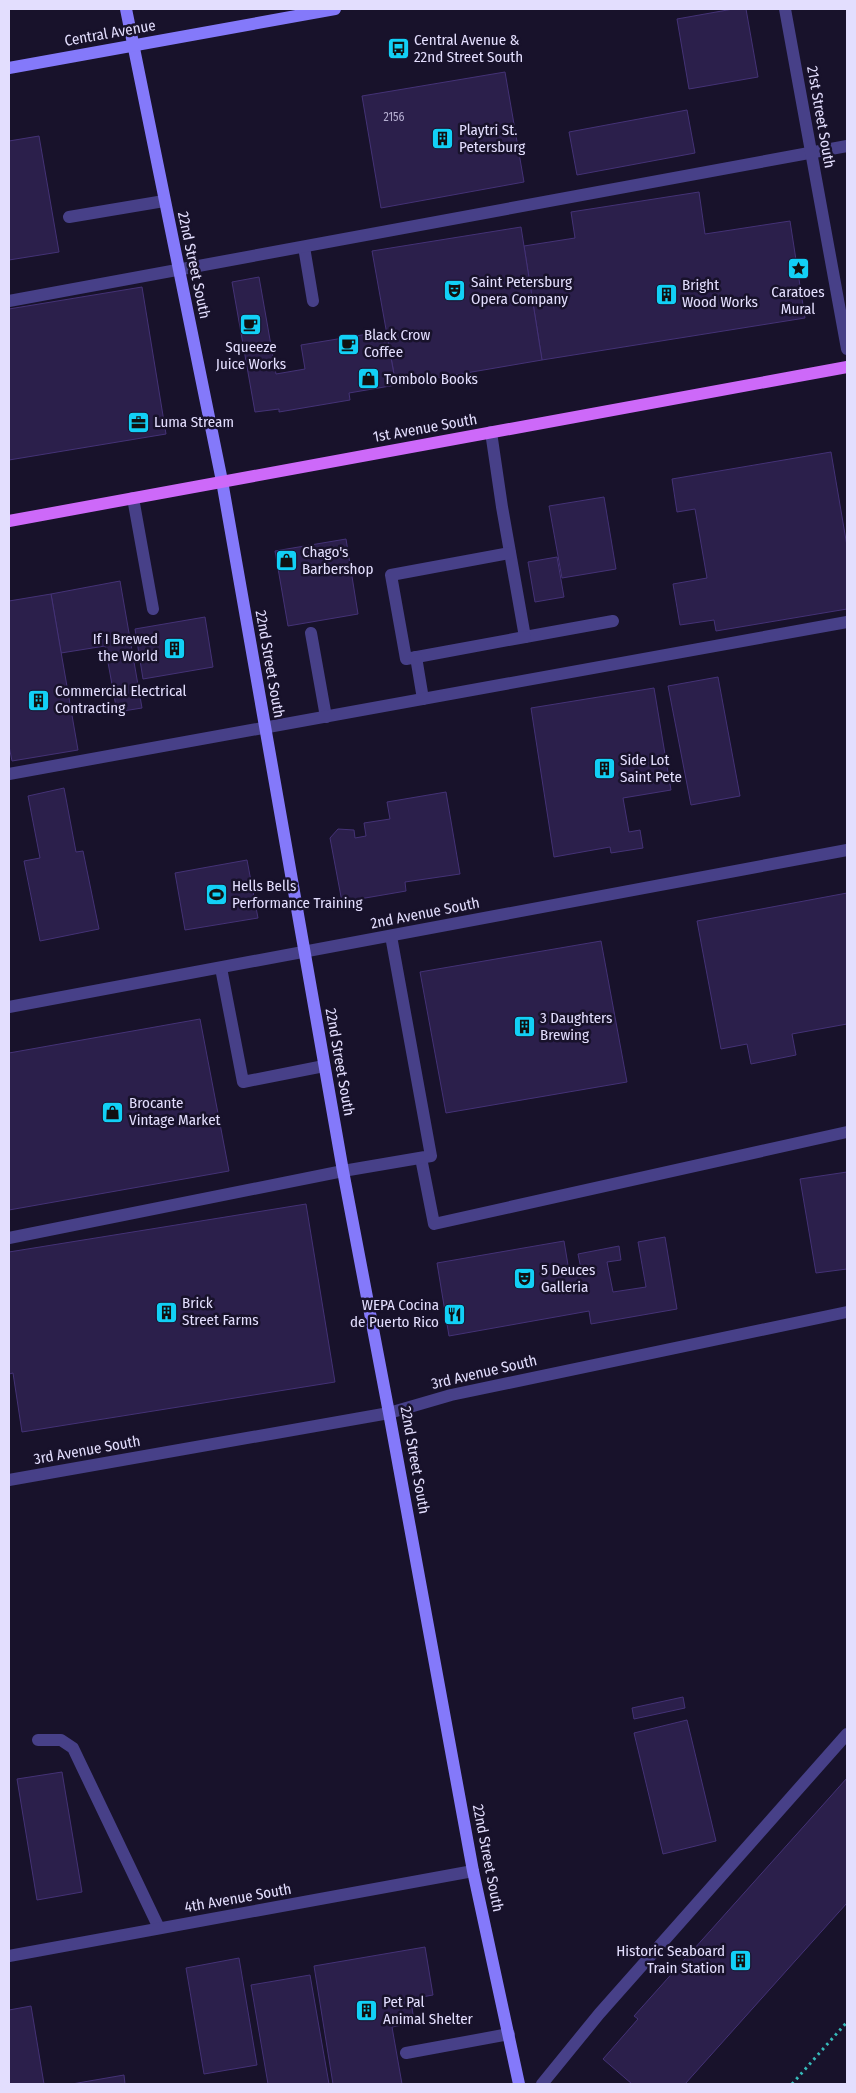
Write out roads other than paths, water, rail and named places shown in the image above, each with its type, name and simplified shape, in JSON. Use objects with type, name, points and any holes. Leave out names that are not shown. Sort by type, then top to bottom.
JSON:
[{"type":"main road","name":"1st Avenue South","points":[[9,520],[847,368]]},
{"type":"street","name":"22nd Street South","points":[[126,9],[222,481],[343,1171],[473,1871],[519,2084]]},
{"type":"street","name":"Central Avenue","points":[[9,68],[335,9]]},
{"type":"street","name":"21st Street South","points":[[785,9],[847,349]]},
{"type":"street","points":[[9,301],[847,146]]},
{"type":"street","points":[[69,217],[164,201]]},
{"type":"street","points":[[304,247],[313,301]]},
{"type":"street","points":[[491,432],[525,638]]},
{"type":"street","points":[[133,498],[153,609]]},
{"type":"street","points":[[510,553],[391,575],[406,659],[613,622]]},
{"type":"street","points":[[9,774],[847,622]]},
{"type":"street","points":[[311,633],[326,716]]},
{"type":"street","points":[[416,657],[423,699]]},
{"type":"street","name":"2nd Avenue South","points":[[9,1007],[847,850]]},
{"type":"street","points":[[391,936],[426,1157],[434,1224],[847,1132]]},
{"type":"street","points":[[221,968],[243,1082],[324,1066]]},
{"type":"street","points":[[9,1238],[343,1171],[426,1157]]},
{"type":"street","name":"3rd Avenue South","points":[[9,1480],[389,1413],[451,1394],[847,1312]]},
{"type":"street","points":[[542,2084],[599,2014],[847,1734]]},
{"type":"street","points":[[38,1740],[61,1740],[74,1748],[159,1928]]},
{"type":"street","name":"4th Avenue South","points":[[9,1956],[473,1871]]},
{"type":"street","points":[[406,2053],[509,2034]]},
{"type":"place","name":"Central Avenue & 22nd Street South","points":[[398,49]]},
{"type":"place","name":"Playtri St. Petersburg","points":[[443,139]]},
{"type":"place","name":"Caratoes Mural","points":[[798,269]]},
{"type":"place","name":"Saint Petersburg Opera Company","points":[[455,291]]},
{"type":"place","name":"Bright Wood Works","points":[[666,294]]},
{"type":"place","name":"Squeeze Juice Works","points":[[251,324]]},
{"type":"place","name":"Black Crow Coffee","points":[[348,344]]},
{"type":"place","name":"Tombolo Books","points":[[368,379]]},
{"type":"place","name":"Luma Stream","points":[[138,422]]},
{"type":"place","name":"Chago's Barbershop","points":[[286,561]]},
{"type":"place","name":"If I Brewed the World","points":[[174,648]]},
{"type":"place","name":"Commercial Electrical Contracting","points":[[39,700]]},
{"type":"place","name":"Side Lot Saint Pete","points":[[604,769]]},
{"type":"place","name":"Hells Bells Performance Training","points":[[216,895]]},
{"type":"place","name":"3 Daughters Brewing","points":[[524,1027]]},
{"type":"place","name":"Brocante Vintage Market","points":[[113,1112]]},
{"type":"place","name":"5 Deuces Galleria","points":[[525,1279]]},
{"type":"place","name":"Brick Street Farms","points":[[166,1312]]},
{"type":"place","name":"WEPA Cocina de Puerto Rico","points":[[455,1314]]},
{"type":"place","name":"Historic Seaboard Train Station","points":[[741,1960]]},
{"type":"place","name":"Pet Pal Animal Shelter","points":[[367,2011]]}]
